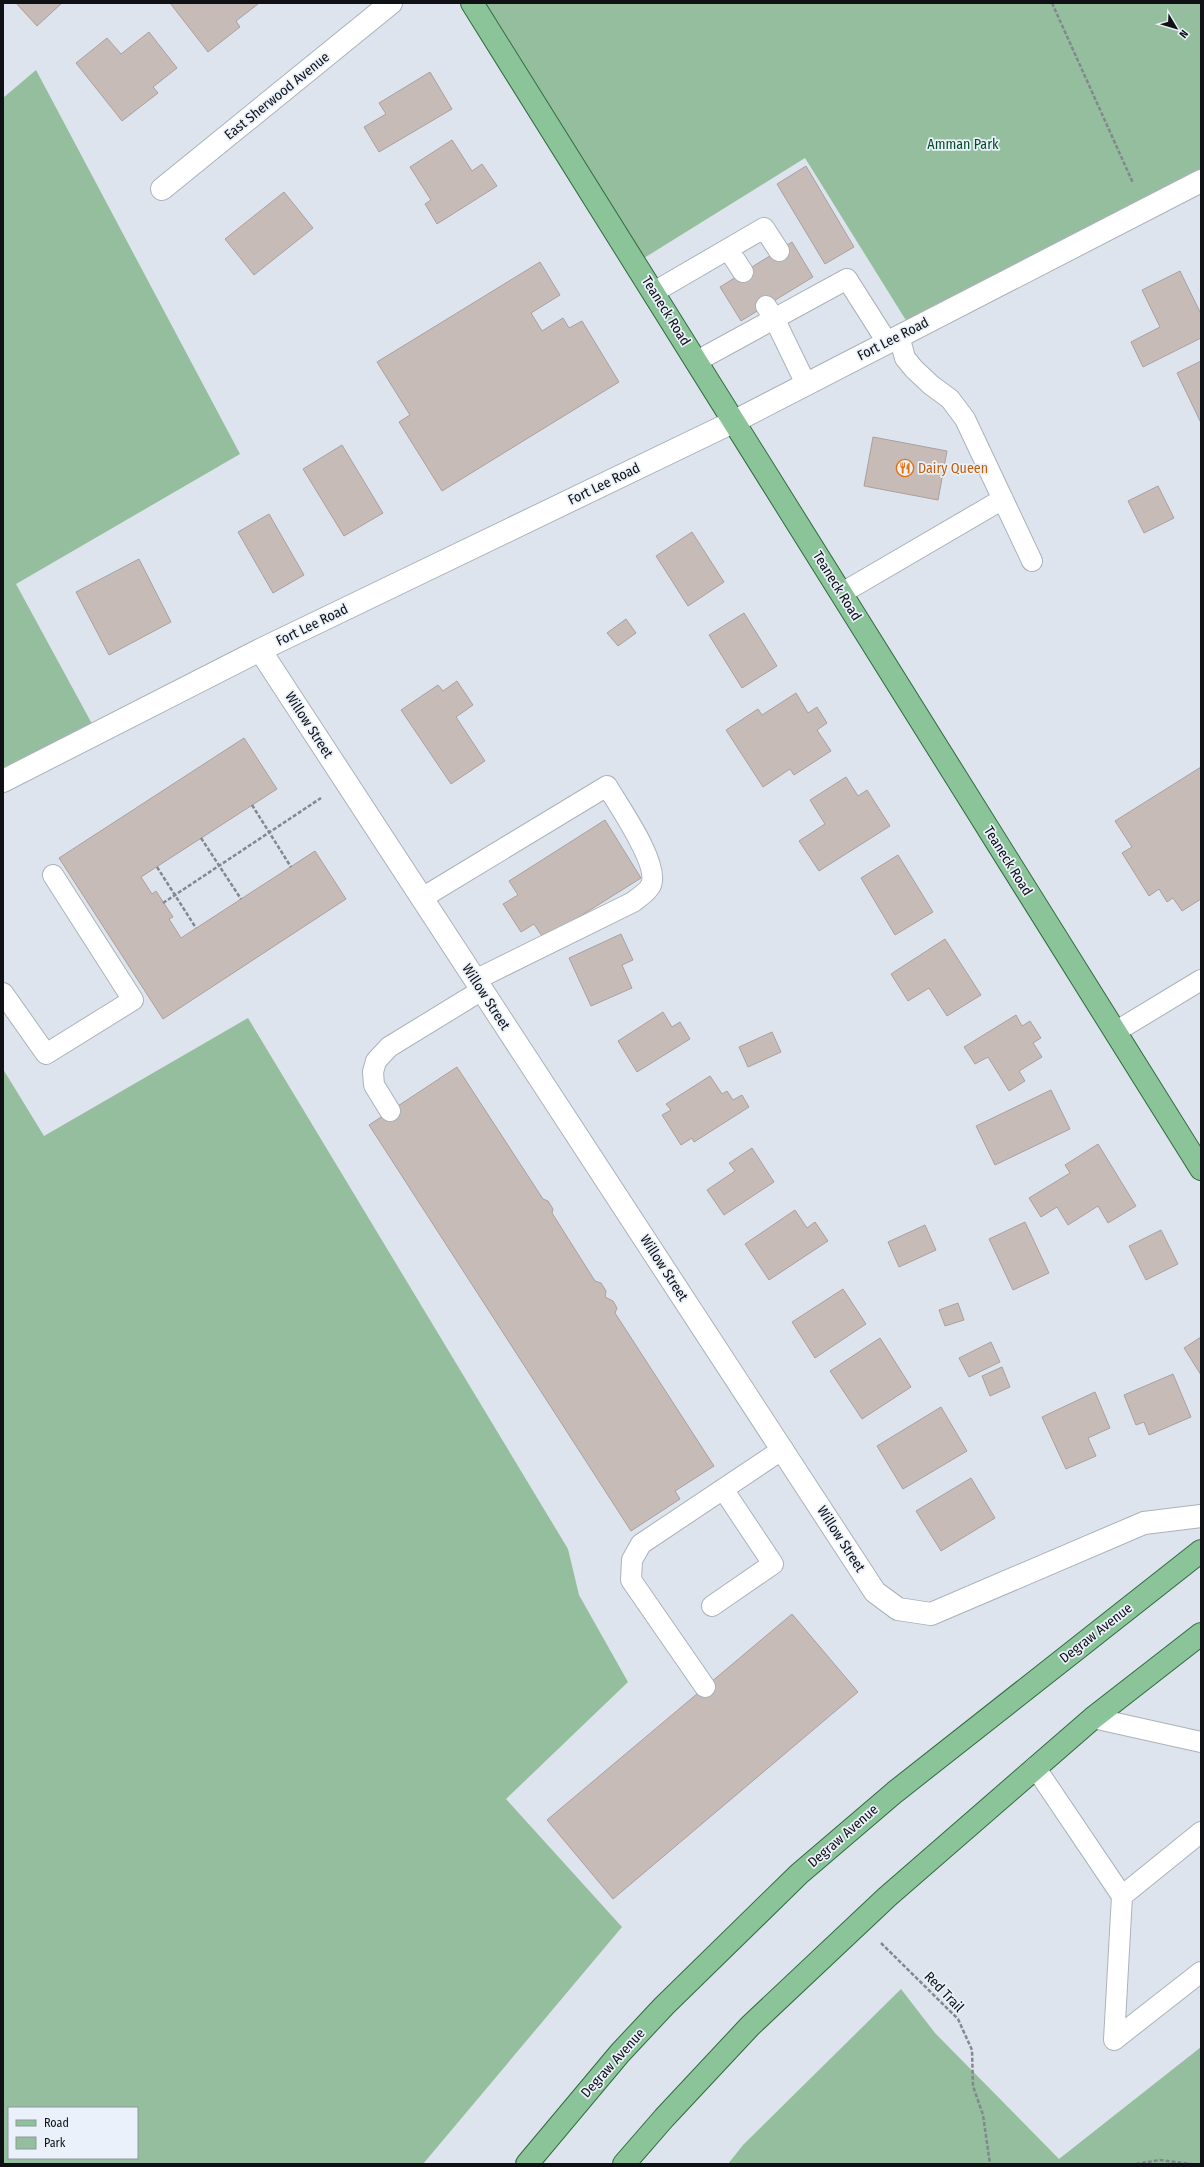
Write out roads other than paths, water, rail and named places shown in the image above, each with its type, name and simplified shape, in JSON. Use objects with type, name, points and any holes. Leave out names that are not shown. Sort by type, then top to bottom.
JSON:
[{"type":"main road","name":"Teaneck Road","points":[[472,3],[735,421],[1201,1169]]},
{"type":"main road","name":"Degraw Avenue","points":[[527,2164],[620,2053],[747,1923],[799,1874],[901,1787],[1201,1551]]},
{"type":"main road","points":[[624,2164],[669,2112],[750,2026],[887,1897],[1093,1718],[1201,1634]]},
{"type":"main road","points":[[1144,1678],[1201,1649]]},
{"type":"street","name":"East Sherwood Avenue","points":[[162,188],[391,3]]},
{"type":"street","name":"Fort Lee Road","points":[[3,781],[260,650],[735,421],[1201,180]]},
{"type":"street","name":"Willow Street","points":[[260,650],[875,1592],[898,1609],[931,1614],[1144,1522],[1201,1516]]},
{"type":"lane","points":[[654,292],[764,228],[778,251]]},
{"type":"lane","points":[[728,249],[744,272]]},
{"type":"lane","points":[[697,362],[770,312],[804,292],[847,279],[914,369],[950,399],[965,419],[1032,561]]},
{"type":"lane","points":[[770,312],[806,384]]},
{"type":"lane","points":[[842,593],[1003,499]]},
{"type":"lane","points":[[390,1111],[374,1084],[374,1065],[379,1057],[389,1047],[479,985],[633,902],[651,886],[653,875],[646,853],[607,786],[422,898]]},
{"type":"lane","points":[[3,993],[46,1054],[133,1000],[53,875]]},
{"type":"lane","points":[[1115,1032],[1201,980]]},
{"type":"lane","points":[[705,1687],[631,1580],[632,1560],[641,1544],[783,1449]]},
{"type":"lane","points":[[712,1606],[773,1564],[723,1489]]},
{"type":"lane","points":[[1093,1718],[1201,1742]]},
{"type":"lane","points":[[1035,1767],[1122,1896],[1114,2040],[1201,1972]]},
{"type":"lane","points":[[1122,1896],[1201,1832]]},
{"type":"place","name":"Dairy Queen","points":[[905,468]]},
{"type":"park label","name":"Amman Park","points":[[963,144]]}]
